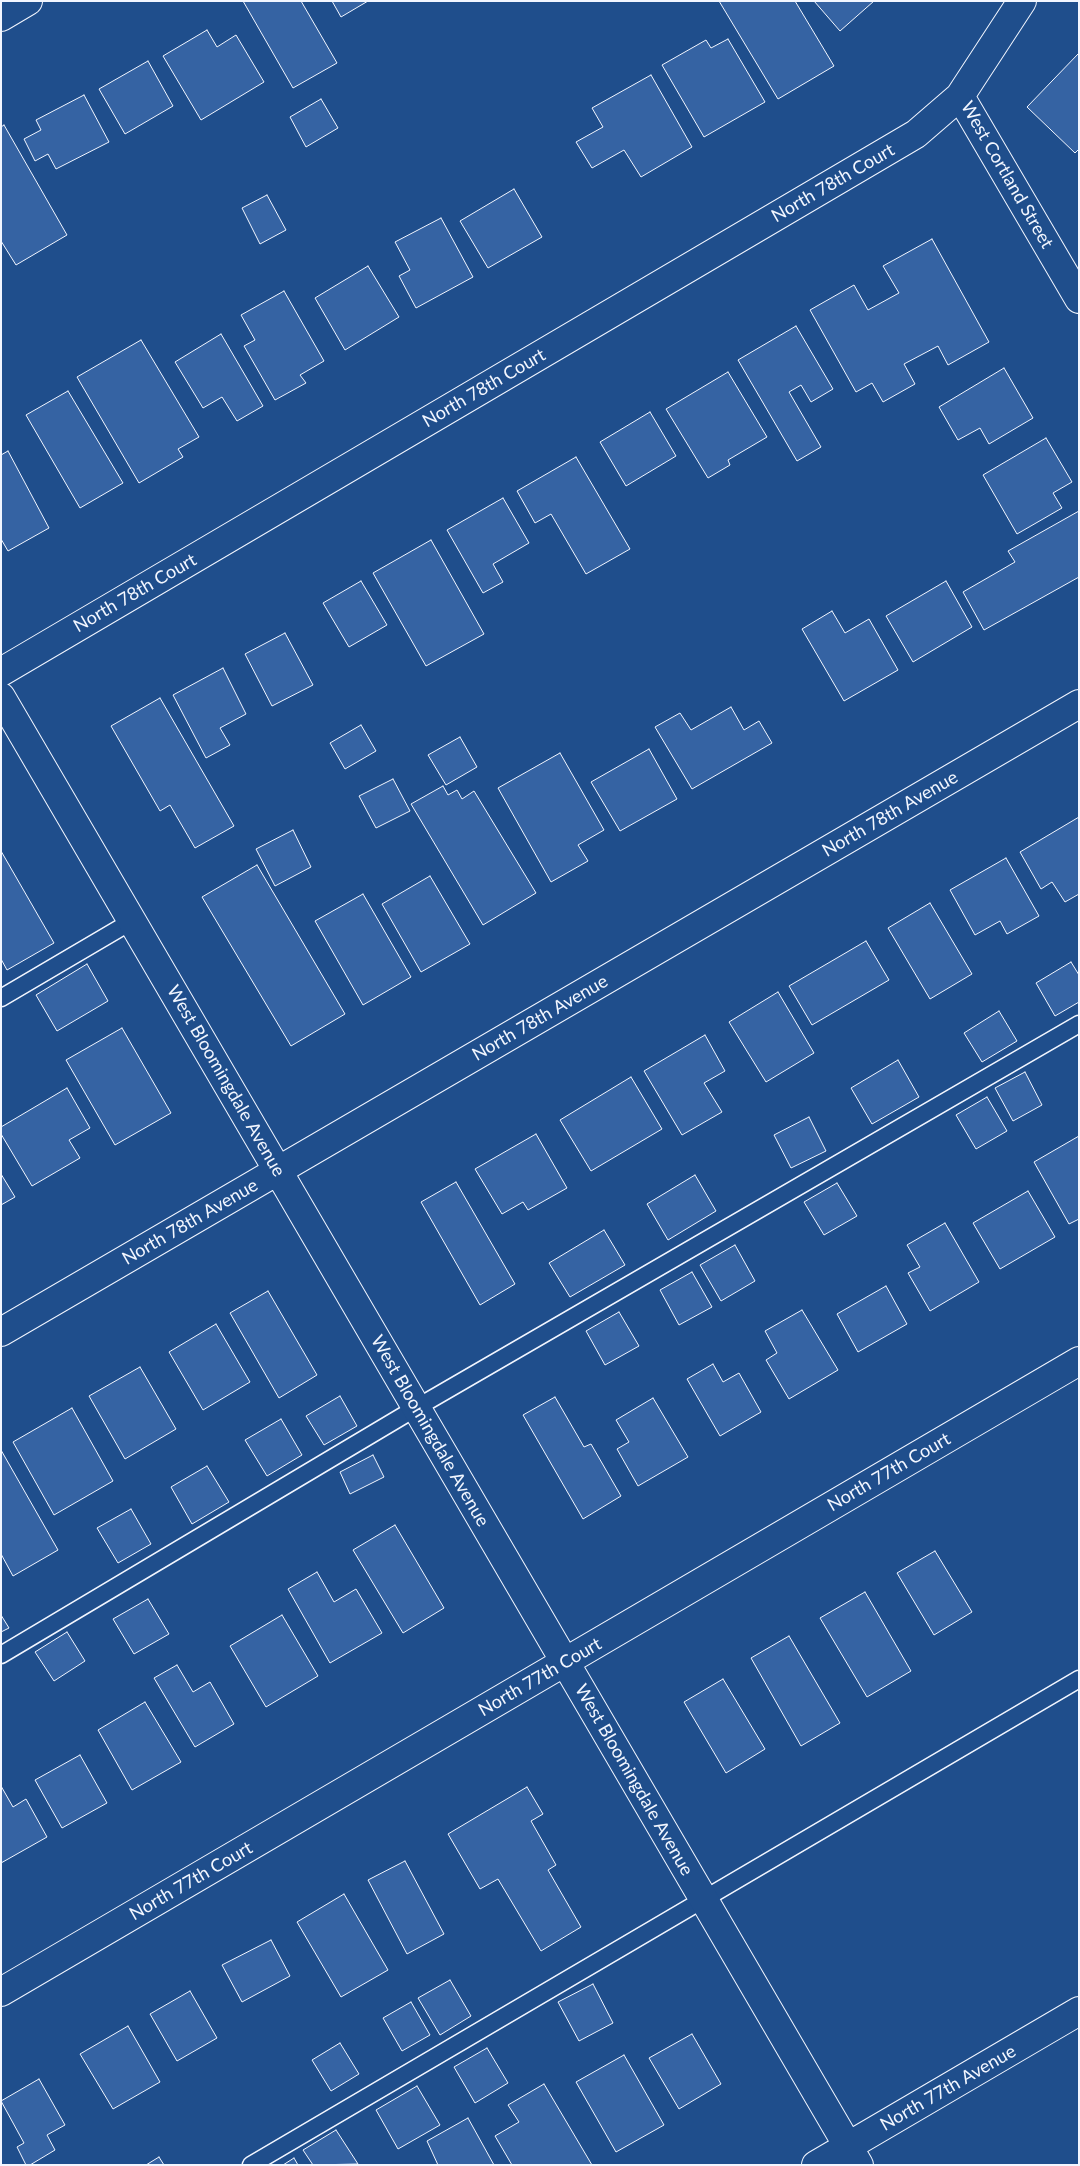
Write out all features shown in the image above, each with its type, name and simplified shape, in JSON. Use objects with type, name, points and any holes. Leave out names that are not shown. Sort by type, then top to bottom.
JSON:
[{"type":"street","points":[[1,16],[28,1]]},
{"type":"street","name":"West Cortland Street","points":[[1022,1],[960,96],[1079,299]]},
{"type":"street","name":"North 78th Court","points":[[1,672],[916,134],[960,96]]},
{"type":"street","name":"West Bloomingdale Avenue","points":[[1,696],[854,2156]]},
{"type":"street","name":"North 78th Avenue","points":[[1,1332],[1079,704]]},
{"type":"street","name":"North 77th Court","points":[[1,1992],[1079,1361]]},
{"type":"street","name":"North 77th Avenue","points":[[816,2165],[854,2156],[1079,2011]]},
{"type":"lane","points":[[1,998],[132,921]]},
{"type":"lane","points":[[1,1655],[416,1408],[1079,1024]]},
{"type":"lane","points":[[251,2165],[1079,1679]]},
{"type":"building","points":[[243,1],[301,1],[337,63],[293,88]]},
{"type":"building","points":[[332,1],[368,1],[341,17]]},
{"type":"building","points":[[719,1],[795,1],[834,66],[778,99]]},
{"type":"building","points":[[814,1],[874,1],[840,31]]},
{"type":"building","points":[[207,30],[217,47],[236,35],[264,82],[201,120],[163,56]]},
{"type":"building","points":[[728,39],[765,102],[704,137],[662,65],[706,40],[711,48]]},
{"type":"building","points":[[1079,53],[1079,149],[1075,153],[1027,107]]},
{"type":"building","points":[[148,61],[173,106],[125,134],[99,89]]},
{"type":"building","points":[[651,75],[692,147],[641,177],[624,150],[592,168],[576,142],[603,127],[592,108]]},
{"type":"building","points":[[84,95],[109,142],[56,169],[48,154],[35,161],[24,139],[41,130],[36,120]]},
{"type":"building","points":[[321,99],[338,128],[306,147],[290,117]]},
{"type":"building","points":[[4,125],[67,235],[16,265],[1,241],[1,127]]},
{"type":"building","points":[[514,189],[542,237],[488,268],[460,221]]},
{"type":"building","points":[[267,195],[286,230],[260,244],[242,208]]},
{"type":"building","points":[[441,218],[473,277],[416,308],[399,276],[410,270],[395,242]]},
{"type":"building","points":[[932,239],[989,342],[948,365],[938,346],[904,364],[915,384],[883,402],[872,383],[856,392],[810,310],[854,285],[868,310],[899,293],[883,266]]},
{"type":"building","points":[[368,266],[399,317],[345,350],[315,298]]},
{"type":"building","points":[[284,291],[324,361],[300,375],[306,383],[275,400],[244,346],[255,340],[241,315]]},
{"type":"building","points":[[796,326],[833,389],[811,402],[801,385],[789,392],[821,447],[797,461],[738,360]]},
{"type":"building","points":[[221,334],[263,406],[237,421],[222,397],[203,408],[175,362]]},
{"type":"building","points":[[141,340],[199,437],[178,449],[183,457],[139,483],[77,377]]},
{"type":"building","points":[[1004,368],[1033,418],[989,444],[980,428],[958,440],[939,407]]},
{"type":"building","points":[[728,372],[767,437],[728,460],[730,465],[708,478],[666,409]]},
{"type":"building","points":[[68,391],[123,483],[80,508],[26,415]]},
{"type":"building","points":[[650,412],[676,456],[626,486],[600,442]]},
{"type":"building","points":[[1046,438],[1072,482],[1053,493],[1062,508],[1017,534],[983,475]]},
{"type":"building","points":[[8,451],[49,528],[8,551],[1,539],[1,455]]},
{"type":"building","points":[[576,457],[630,549],[586,574],[551,514],[535,523],[517,491]]},
{"type":"building","points":[[503,498],[529,543],[493,564],[503,582],[483,593],[447,530]]},
{"type":"building","points":[[1079,511],[1079,577],[984,630],[963,592],[1015,562],[1008,551]]},
{"type":"building","points":[[431,540],[484,634],[426,666],[373,573]]},
{"type":"building","points":[[361,581],[387,625],[349,647],[323,603]]},
{"type":"building","points":[[946,581],[972,627],[913,662],[886,616]]},
{"type":"building","points":[[832,611],[845,633],[869,619],[898,670],[844,701],[802,629]]},
{"type":"building","points":[[285,633],[313,685],[272,706],[245,654]]},
{"type":"building","points":[[223,668],[246,714],[220,728],[230,745],[206,758],[173,695]]},
{"type":"building","points":[[160,698],[234,826],[195,848],[170,805],[160,811],[111,726]]},
{"type":"building","points":[[731,707],[744,730],[759,721],[772,743],[692,789],[655,727],[680,713],[691,730]]},
{"type":"building","points":[[361,725],[376,751],[345,769],[330,743]]},
{"type":"building","points":[[460,737],[477,767],[446,785],[428,755]]},
{"type":"building","points":[[649,749],[677,799],[620,831],[591,782]]},
{"type":"building","points":[[560,753],[604,830],[578,845],[588,861],[551,882],[498,788]]},
{"type":"building","points":[[393,779],[410,811],[376,828],[359,796]]},
{"type":"building","points":[[443,786],[448,795],[457,790],[462,799],[474,791],[536,893],[483,925],[411,804]]},
{"type":"building","points":[[1079,817],[1079,894],[1065,902],[1052,882],[1041,889],[1020,852]]},
{"type":"building","points":[[293,830],[311,867],[275,886],[256,849]]},
{"type":"building","points":[[1,851],[54,943],[7,970],[1,959]]},
{"type":"building","points":[[1006,858],[1039,916],[1007,934],[1000,921],[975,935],[950,890]]},
{"type":"building","points":[[257,865],[345,1014],[291,1046],[202,897]]},
{"type":"building","points":[[430,876],[470,944],[421,972],[382,904]]},
{"type":"building","points":[[363,894],[411,977],[363,1005],[315,921]]},
{"type":"building","points":[[930,903],[972,974],[930,999],[888,928]]},
{"type":"building","points":[[866,941],[889,980],[812,1025],[789,986]]},
{"type":"building","points":[[1071,962],[1079,975],[1079,1002],[1055,1016],[1036,983]]},
{"type":"building","points":[[87,964],[108,1001],[57,1031],[36,995]]},
{"type":"building","points":[[778,992],[814,1053],[766,1082],[729,1022]]},
{"type":"building","points":[[999,1011],[1017,1041],[982,1062],[964,1033]]},
{"type":"building","points":[[122,1028],[171,1113],[115,1145],[66,1060]]},
{"type":"building","points":[[705,1035],[725,1071],[704,1083],[722,1112],[682,1135],[644,1071]]},
{"type":"building","points":[[898,1060],[919,1097],[872,1124],[851,1088]]},
{"type":"building","points":[[1025,1072],[1042,1105],[1013,1121],[995,1088]]},
{"type":"building","points":[[631,1077],[662,1129],[591,1171],[560,1120]]},
{"type":"building","points":[[67,1088],[90,1128],[69,1140],[80,1158],[32,1186],[1,1134],[1,1127]]},
{"type":"building","points":[[987,1097],[1007,1131],[976,1149],[956,1115]]},
{"type":"building","points":[[809,1117],[826,1151],[791,1168],[774,1135]]},
{"type":"building","points":[[536,1134],[567,1188],[528,1210],[523,1202],[502,1214],[475,1169]]},
{"type":"building","points":[[1079,1136],[1079,1219],[1069,1224],[1034,1162]]},
{"type":"building","points":[[1,1174],[15,1197],[1,1205]]},
{"type":"building","points":[[695,1175],[716,1211],[668,1240],[647,1204]]},
{"type":"building","points":[[456,1182],[515,1284],[480,1305],[421,1202]]},
{"type":"building","points":[[837,1183],[857,1216],[824,1235],[804,1202]]},
{"type":"building","points":[[1028,1191],[1055,1237],[1000,1269],[973,1223]]},
{"type":"building","points":[[945,1223],[979,1282],[930,1311],[908,1273],[920,1267],[907,1245]]},
{"type":"building","points":[[604,1230],[625,1265],[570,1297],[549,1263]]},
{"type":"building","points":[[735,1245],[755,1281],[721,1301],[700,1265]]},
{"type":"building","points":[[692,1272],[712,1307],[679,1325],[660,1290]]},
{"type":"building","points":[[886,1286],[907,1324],[858,1352],[837,1314]]},
{"type":"building","points":[[268,1291],[317,1375],[279,1398],[230,1313]]},
{"type":"building","points":[[802,1310],[838,1370],[789,1399],[766,1360],[777,1353],[765,1331]]},
{"type":"building","points":[[619,1312],[639,1346],[605,1365],[586,1331]]},
{"type":"building","points":[[216,1324],[250,1382],[203,1410],[169,1352]]},
{"type":"building","points":[[713,1364],[723,1382],[739,1373],[761,1412],[720,1436],[687,1379]]},
{"type":"building","points":[[140,1367],[176,1429],[125,1459],[89,1396]]},
{"type":"building","points":[[340,1396],[357,1426],[324,1445],[306,1416]]},
{"type":"building","points":[[555,1397],[584,1447],[591,1444],[621,1496],[583,1519],[523,1415]]},
{"type":"building","points":[[653,1398],[688,1457],[638,1486],[617,1449],[629,1442],[616,1420]]},
{"type":"building","points":[[72,1408],[113,1481],[54,1515],[13,1442]]},
{"type":"building","points":[[281,1419],[302,1455],[267,1476],[245,1440]]},
{"type":"building","points":[[1,1450],[58,1550],[13,1576],[1,1554]]},
{"type":"building","points":[[373,1455],[384,1477],[350,1494],[340,1472]]},
{"type":"building","points":[[207,1466],[229,1502],[192,1524],[171,1487]]},
{"type":"building","points":[[131,1509],[151,1544],[118,1563],[97,1528]]},
{"type":"building","points":[[395,1525],[444,1608],[403,1633],[353,1550]]},
{"type":"building","points":[[935,1551],[972,1612],[934,1635],[897,1573]]},
{"type":"building","points":[[317,1572],[334,1602],[356,1589],[382,1633],[330,1663],[288,1589]]},
{"type":"building","points":[[865,1592],[911,1671],[867,1697],[820,1618]]},
{"type":"building","points":[[148,1599],[169,1634],[134,1654],[113,1619]]},
{"type":"building","points":[[1,1615],[9,1628],[1,1632]]},
{"type":"building","points":[[282,1615],[318,1676],[266,1707],[230,1646]]},
{"type":"building","points":[[67,1632],[85,1661],[54,1681],[35,1652]]},
{"type":"building","points":[[789,1636],[840,1723],[801,1746],[751,1658]]},
{"type":"building","points":[[177,1665],[193,1692],[210,1682],[234,1724],[195,1747],[154,1678]]},
{"type":"building","points":[[723,1679],[765,1749],[726,1773],[684,1702]]},
{"type":"building","points":[[145,1702],[181,1762],[132,1790],[98,1730]]},
{"type":"building","points":[[80,1755],[107,1803],[62,1828],[35,1780]]},
{"type":"building","points":[[1,1786],[13,1807],[26,1799],[47,1837],[1,1863]]},
{"type":"building","points":[[527,1787],[543,1814],[531,1821],[556,1865],[548,1870],[581,1927],[541,1951],[498,1879],[480,1889],[448,1834]]},
{"type":"building","points":[[405,1861],[444,1934],[407,1954],[368,1880]]},
{"type":"building","points":[[344,1894],[388,1970],[341,1997],[297,1922]]},
{"type":"building","points":[[271,1940],[290,1976],[242,2002],[222,1965]]},
{"type":"building","points":[[450,1980],[471,2016],[440,2035],[418,1998]]},
{"type":"building","points":[[593,1984],[613,2023],[579,2041],[558,2002]]},
{"type":"building","points":[[190,1991],[217,2038],[177,2061],[150,2014]]},
{"type":"building","points":[[411,2002],[430,2035],[402,2051],[383,2018]]},
{"type":"building","points":[[128,2026],[160,2082],[113,2109],[80,2054]]},
{"type":"building","points":[[692,2034],[721,2084],[679,2109],[649,2058]]},
{"type":"building","points":[[340,2043],[359,2074],[331,2091],[312,2060]]},
{"type":"building","points":[[487,2048],[508,2083],[475,2103],[454,2067]]},
{"type":"building","points":[[624,2055],[664,2125],[616,2152],[576,2082]]},
{"type":"building","points":[[39,2079],[65,2125],[47,2135],[55,2150],[30,2165],[26,2165],[17,2147],[24,2143],[1,2101]]},
{"type":"building","points":[[544,2084],[592,2165],[512,2165],[495,2136],[519,2122],[508,2105]]},
{"type":"building","points":[[417,2086],[440,2125],[398,2149],[376,2110]]},
{"type":"building","points":[[468,2118],[494,2165],[438,2165],[427,2141]]},
{"type":"building","points":[[336,2130],[358,2164],[313,2165],[303,2150]]},
{"type":"building","points":[[159,2157],[164,2165],[146,2165]]},
{"type":"building","points":[[294,2158],[298,2165],[283,2165]]}]
